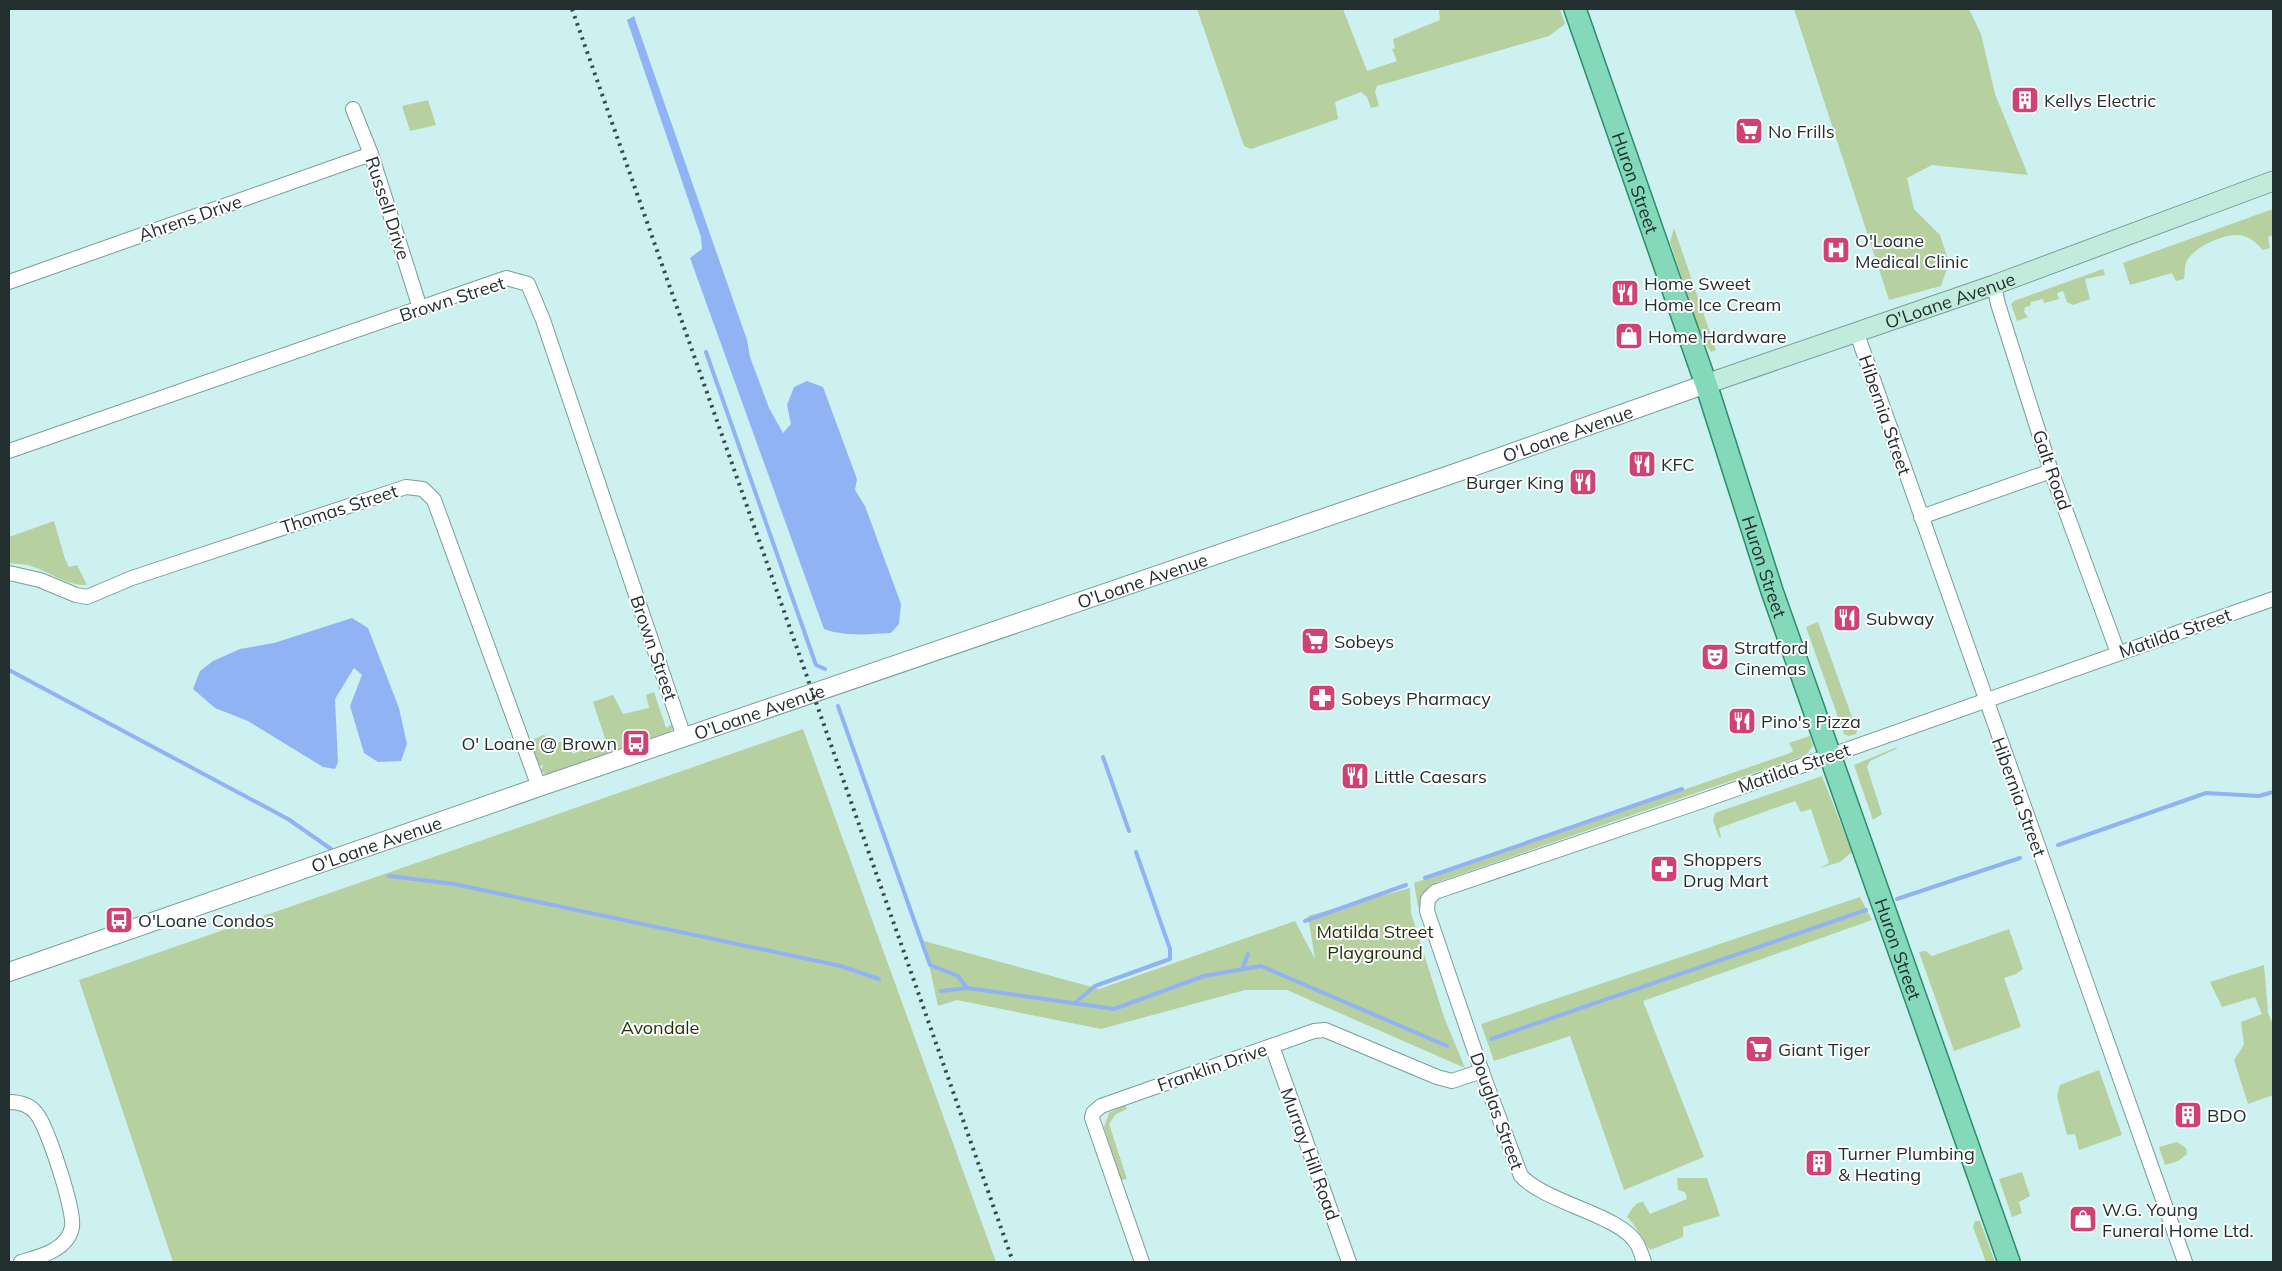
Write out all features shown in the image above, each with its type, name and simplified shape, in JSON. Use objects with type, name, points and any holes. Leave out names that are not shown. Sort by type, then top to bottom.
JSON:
[{"type":"main road","name":"Huron Street","points":[[1575,9],[1706,384],[1772,591],[2009,1262]]},
{"type":"main road","name":"O'Loane Avenue","points":[[1706,384],[1994,285],[2273,181]]},
{"type":"street","name":"Russell Drive","points":[[353,109],[371,154],[420,308]]},
{"type":"street","name":"Ahrens Drive","points":[[9,282],[371,154]]},
{"type":"street","name":"Brown Street","points":[[9,451],[506,278],[528,284],[540,313],[684,737]]},
{"type":"street","name":"Galt Road","points":[[1994,285],[1998,304],[2051,471],[2118,653]]},
{"type":"street","name":"Hibernia Street","points":[[1856,331],[2185,1262]]},
{"type":"street","name":"O'Loane Avenue","points":[[9,972],[684,737],[1461,472],[1706,384]]},
{"type":"street","points":[[1921,517],[2051,471]]},
{"type":"street","name":"Thomas Street","points":[[9,574],[40,580],[76,596],[87,597],[132,578],[406,487],[422,489],[434,500],[539,787]]},
{"type":"street","name":"Matilda Street","points":[[1428,898],[1435,892],[2273,598]]},
{"type":"street","name":"Douglas Street","points":[[1428,898],[1427,911],[1482,1072],[1521,1176],[1530,1185],[1543,1192],[1620,1228],[1638,1244],[1644,1262]]},
{"type":"street","name":"Franklin Drive","points":[[1142,1262],[1092,1118],[1092,1114],[1101,1106],[1314,1031],[1325,1030],[1444,1079],[1452,1081],[1482,1072]]},
{"type":"street","name":"Murray Hill Road","points":[[1272,1046],[1349,1262]]},
{"type":"street","points":[[9,1102],[26,1104],[44,1124],[70,1207],[72,1227],[58,1248],[21,1262]]},
{"type":"green space","points":[[1197,9],[1343,9],[1367,71],[1397,61],[1392,49],[1395,48],[1393,39],[1440,20],[1439,10],[1442,9],[1560,9],[1565,24],[1549,36],[1377,86],[1375,92],[1379,106],[1371,108],[1367,97],[1361,92],[1335,102],[1338,119],[1251,149],[1244,146]]},
{"type":"green space","points":[[1794,9],[1969,9],[1981,34],[1995,94],[2028,175],[1932,165],[1907,178],[1914,209],[1940,235],[1949,263],[1941,286],[1889,300]]},
{"type":"green space","points":[[428,100],[436,125],[410,131],[402,106]]},
{"type":"green space","points":[[2273,209],[2273,235],[2268,237],[2270,248],[2263,250],[2252,240],[2244,236],[2237,235],[2220,238],[2195,251],[2185,265],[2184,279],[2176,281],[2172,273],[2130,285],[2123,263]]},
{"type":"green space","points":[[1674,228],[1716,350],[1711,352],[1703,341],[1670,242]]},
{"type":"green space","points":[[2103,269],[2105,275],[2085,279],[2090,299],[2073,305],[2067,302],[2063,291],[2057,293],[2059,299],[2044,303],[2043,299],[2031,302],[2030,306],[2025,307],[2024,312],[2028,317],[2017,321],[2011,304],[2014,301]]},
{"type":"green space","points":[[54,521],[69,567],[77,565],[87,585],[65,581],[28,565],[9,563],[9,537]]},
{"type":"green space","points":[[1818,622],[1857,731],[1856,734],[1849,736],[1844,734],[1806,627]]},
{"type":"green space","points":[[654,692],[666,728],[674,723],[674,728],[669,732],[547,775],[541,771],[543,765],[539,766],[530,741],[543,735],[550,737],[552,744],[566,740],[573,754],[606,741],[593,702],[613,695],[623,714],[649,708],[646,695]]},
{"type":"green space","name":"Avondale","points":[[803,729],[996,1262],[173,1262],[79,980]]},
{"type":"green space","points":[[1810,736],[1813,746],[1806,755],[1438,882],[1430,888],[1420,908],[1418,907],[1414,883],[1790,753],[1793,751],[1789,743]]},
{"type":"green space","points":[[1897,747],[1870,761],[1867,767],[1882,814],[1873,820],[1854,765]]},
{"type":"green space","points":[[1822,776],[1852,852],[1840,862],[1820,868],[1829,863],[1811,809],[1801,812],[1795,801],[1719,828],[1721,837],[1719,837],[1713,820],[1715,813]]},
{"type":"green space","name":"Matilda Street Playground","points":[[1410,888],[1411,913],[1444,1017],[1465,1068],[1287,990],[1245,990],[1101,1029],[957,1000],[938,1006],[924,941],[1099,989],[1295,921],[1315,959],[1308,916]]},
{"type":"green space","points":[[1860,897],[1872,920],[1643,1001],[1704,1157],[1624,1190],[1570,1036],[1494,1061],[1481,1024]]},
{"type":"green space","points":[[2009,929],[2023,969],[2016,974],[2004,978],[2021,1027],[1954,1051],[1919,952],[1926,951],[1932,956]]},
{"type":"green space","points":[[2264,965],[2268,1013],[2273,1024],[2273,1095],[2248,1104],[2234,1060],[2244,1045],[2241,1022],[2262,1014],[2255,997],[2222,1007],[2210,982]]},
{"type":"green space","points":[[2099,1070],[2122,1135],[2079,1150],[2075,1134],[2067,1135],[2057,1096],[2060,1085]]},
{"type":"green space","points":[[1125,1105],[1127,1109],[1116,1114],[1109,1124],[1127,1179],[1121,1180],[1104,1127],[1109,1113]]},
{"type":"green space","points":[[2177,1142],[2186,1148],[2187,1154],[2178,1161],[2165,1165],[2159,1147]]},
{"type":"green space","points":[[2022,1172],[2030,1196],[2019,1202],[2022,1213],[2012,1217],[1999,1179]]},
{"type":"green space","points":[[1677,1178],[1707,1178],[1720,1216],[1683,1227],[1683,1237],[1650,1250],[1627,1217],[1640,1202],[1643,1202],[1650,1214],[1687,1199],[1685,1192],[1678,1190]]},
{"type":"green space","points":[[1975,1221],[1980,1221],[1995,1262],[1986,1262],[1973,1227]]},
{"type":"water","points":[[634,16],[747,340],[750,357],[769,408],[783,433],[791,424],[787,405],[794,387],[807,381],[823,387],[857,479],[855,490],[865,506],[901,604],[899,624],[891,633],[849,634],[824,629],[690,258],[702,249],[701,237],[627,20]]},
{"type":"water","points":[[352,618],[368,628],[399,708],[407,744],[401,761],[378,762],[364,753],[350,706],[362,675],[354,668],[335,699],[338,762],[335,769],[323,767],[248,721],[215,708],[193,689],[200,671],[213,661],[240,649],[274,643]]},
{"type":"waterway","points":[[706,352],[816,665],[825,669]]},
{"type":"waterway","points":[[9,670],[288,819],[331,849]]},
{"type":"waterway","points":[[838,706],[930,965],[958,976],[967,988]]},
{"type":"waterway","points":[[1103,757],[1129,831]]},
{"type":"waterway","points":[[1425,878],[1682,789]]},
{"type":"waterway","points":[[2058,845],[2206,793],[2259,796],[2273,792]]},
{"type":"waterway","points":[[1075,1003],[1095,986],[1170,959],[1170,949],[1136,852]]},
{"type":"waterway","points":[[1897,899],[2020,858]]},
{"type":"waterway","points":[[389,876],[454,884],[841,966],[879,979]]},
{"type":"waterway","points":[[1305,921],[1406,885]]},
{"type":"waterway","points":[[1491,1039],[1866,910]]},
{"type":"waterway","points":[[1242,970],[1248,954]]},
{"type":"waterway","points":[[941,991],[967,988],[1114,1009],[1204,976],[1261,966],[1447,1046]]},
{"type":"railway","points":[[572,9],[1013,1262]]},
{"type":"place","name":"Kellys Electric","points":[[2025,100]]},
{"type":"place","name":"No Frills","points":[[1749,131]]},
{"type":"place","name":"O'Loane Medical Clinic","points":[[1836,250]]},
{"type":"place","name":"Home Sweet Home Ice Cream","points":[[1625,293]]},
{"type":"place","name":"Home Hardware","points":[[1629,336]]},
{"type":"place","name":"KFC","points":[[1642,464]]},
{"type":"place","name":"Burger King","points":[[1583,482]]},
{"type":"place","name":"Subway","points":[[1847,618]]},
{"type":"place","name":"Sobeys","points":[[1315,641]]},
{"type":"place","name":"Stratford Cinemas","points":[[1715,657]]},
{"type":"place","name":"Sobeys Pharmacy","points":[[1322,698]]},
{"type":"place","name":"Pino's Pizza","points":[[1742,721]]},
{"type":"place","name":"O' Loane @ Brown","points":[[636,743]]},
{"type":"place","name":"Little Caesars","points":[[1355,776]]},
{"type":"place","name":"Shoppers Drug Mart","points":[[1664,869]]},
{"type":"place","name":"O'Loane Condos","points":[[119,920]]},
{"type":"place","name":"Giant Tiger","points":[[1759,1049]]},
{"type":"place","name":"BDO","points":[[2188,1115]]},
{"type":"place","name":"Turner Plumbing & Heating","points":[[1819,1163]]},
{"type":"place","name":"W.G. Young Funeral Home Ltd.","points":[[2083,1219]]}]
